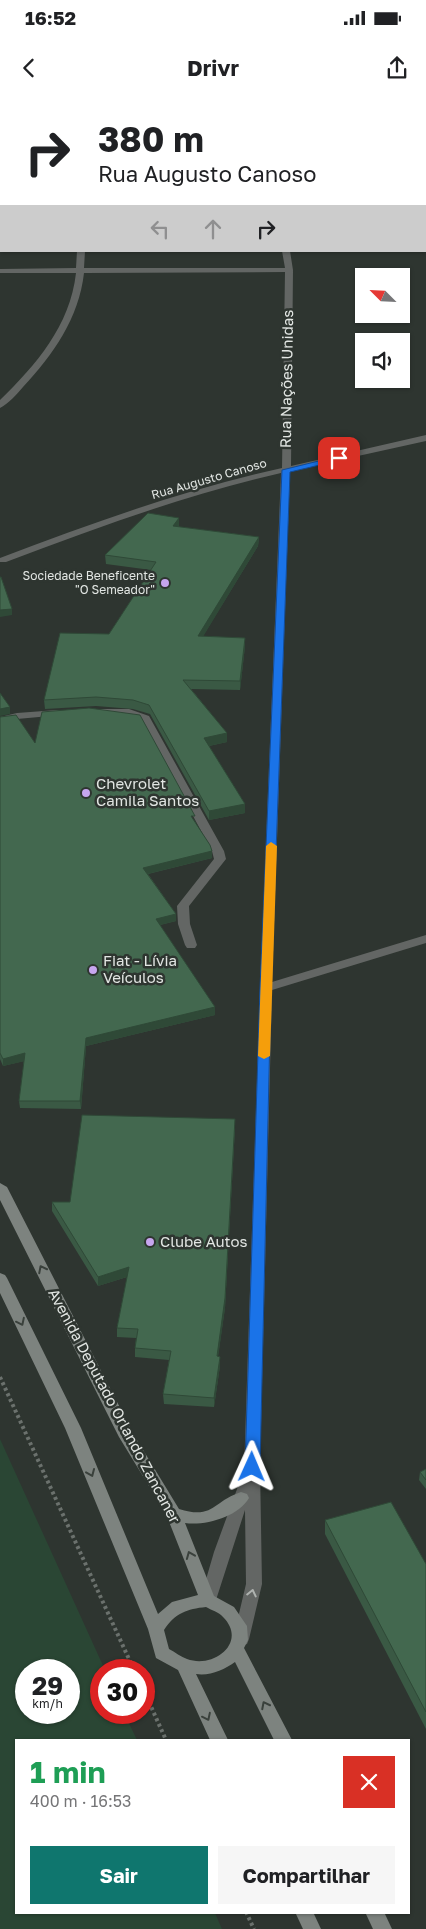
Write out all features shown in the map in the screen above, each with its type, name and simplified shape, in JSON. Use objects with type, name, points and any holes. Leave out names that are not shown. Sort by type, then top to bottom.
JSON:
[{"type":"main road","name":"Avenida Deputado Orlando Zancaner","points":[[0,1187],[127,1437],[173,1513],[208,1600]]},
{"type":"main road","points":[[0,1278],[72,1428],[156,1629],[162,1653],[185,1668],[206,1669],[224,1662],[239,1645]]},
{"type":"main road","points":[[173,1513],[192,1520],[212,1517],[241,1498]]},
{"type":"main road","points":[[156,1629],[165,1614],[182,1604],[208,1600],[232,1613],[238,1625],[239,1645],[283,1739]]},
{"type":"main road","points":[[185,1668],[219,1739]]},
{"type":"main road","points":[[373,1914],[376,1929]]},
{"type":"main road","points":[[374,1914],[383,1929]]},
{"type":"street","points":[[0,405],[44,361],[72,312],[81,269],[81,252]]},
{"type":"street","name":"Rua Nações Unidas","points":[[239,1645],[254,1584],[252,1467],[266,988],[286,470],[289,270],[286,252]]},
{"type":"street","points":[[0,270],[289,270]]},
{"type":"street","name":"Rua Augusto Canoso","points":[[4,560],[94,526],[244,479],[426,438]]},
{"type":"street","points":[[87,712],[129,712],[145,718],[218,850],[220,859],[183,906],[184,924],[191,945]]},
{"type":"street","points":[[0,720],[17,716],[69,713]]},
{"type":"street","points":[[266,988],[426,939]]},
{"type":"street","name":"Rua Nações Unidas","points":[[208,1600],[252,1467]]},
{"type":"path","points":[[0,1377],[129,1659]]},
{"type":"path","points":[[155,1716],[166,1739]]},
{"type":"path","points":[[247,1914],[254,1929]]},
{"type":"green space","points":[[0,1439],[100,1659],[90,1659],[90,1724],[129,1724],[137,1739],[15,1739],[15,1914],[215,1914],[222,1929],[0,1929]]},
{"type":"building","points":[[148,513],[179,518],[173,526],[259,537],[198,636],[245,638],[240,681],[183,680],[227,733],[204,738],[245,804],[209,811],[149,705],[133,700],[96,697],[44,700],[60,633],[109,634],[156,562],[105,555]]},
{"type":"building","points":[[1,577],[12,609],[0,610]]},
{"type":"building","points":[[0,693],[10,707],[0,709]]},
{"type":"building","points":[[89,708],[140,715],[195,816],[191,816],[210,845],[212,851],[143,868],[176,914],[156,919],[215,1007],[86,1038],[80,1101],[19,1101],[25,1053],[3,1059],[0,1053],[0,717],[16,715],[35,743],[42,712]]},
{"type":"building","points":[[82,1115],[235,1119],[225,1298],[217,1356],[220,1357],[214,1398],[163,1394],[171,1351],[135,1348],[138,1329],[117,1328],[129,1267],[98,1277],[52,1202],[70,1202]]},
{"type":"building","points":[[426,1469],[426,1480],[420,1472]]},
{"type":"building","points":[[391,1502],[426,1564],[426,1712],[325,1520]]},
{"type":"slow traffic","points":[[264,1056],[271,846]]},
{"type":"place","name":"Sociedade Beneficente \"O Semeador\"","points":[[165,583]]},
{"type":"place","name":"Chevrolet Camila Santos","points":[[86,793]]},
{"type":"place","name":"Fiat - Lívia Veículos","points":[[93,970]]},
{"type":"place","name":"Clube Autos","points":[[150,1242]]},
{"type":"route","points":[[252,1467],[266,988],[286,470],[339,458]]}]
